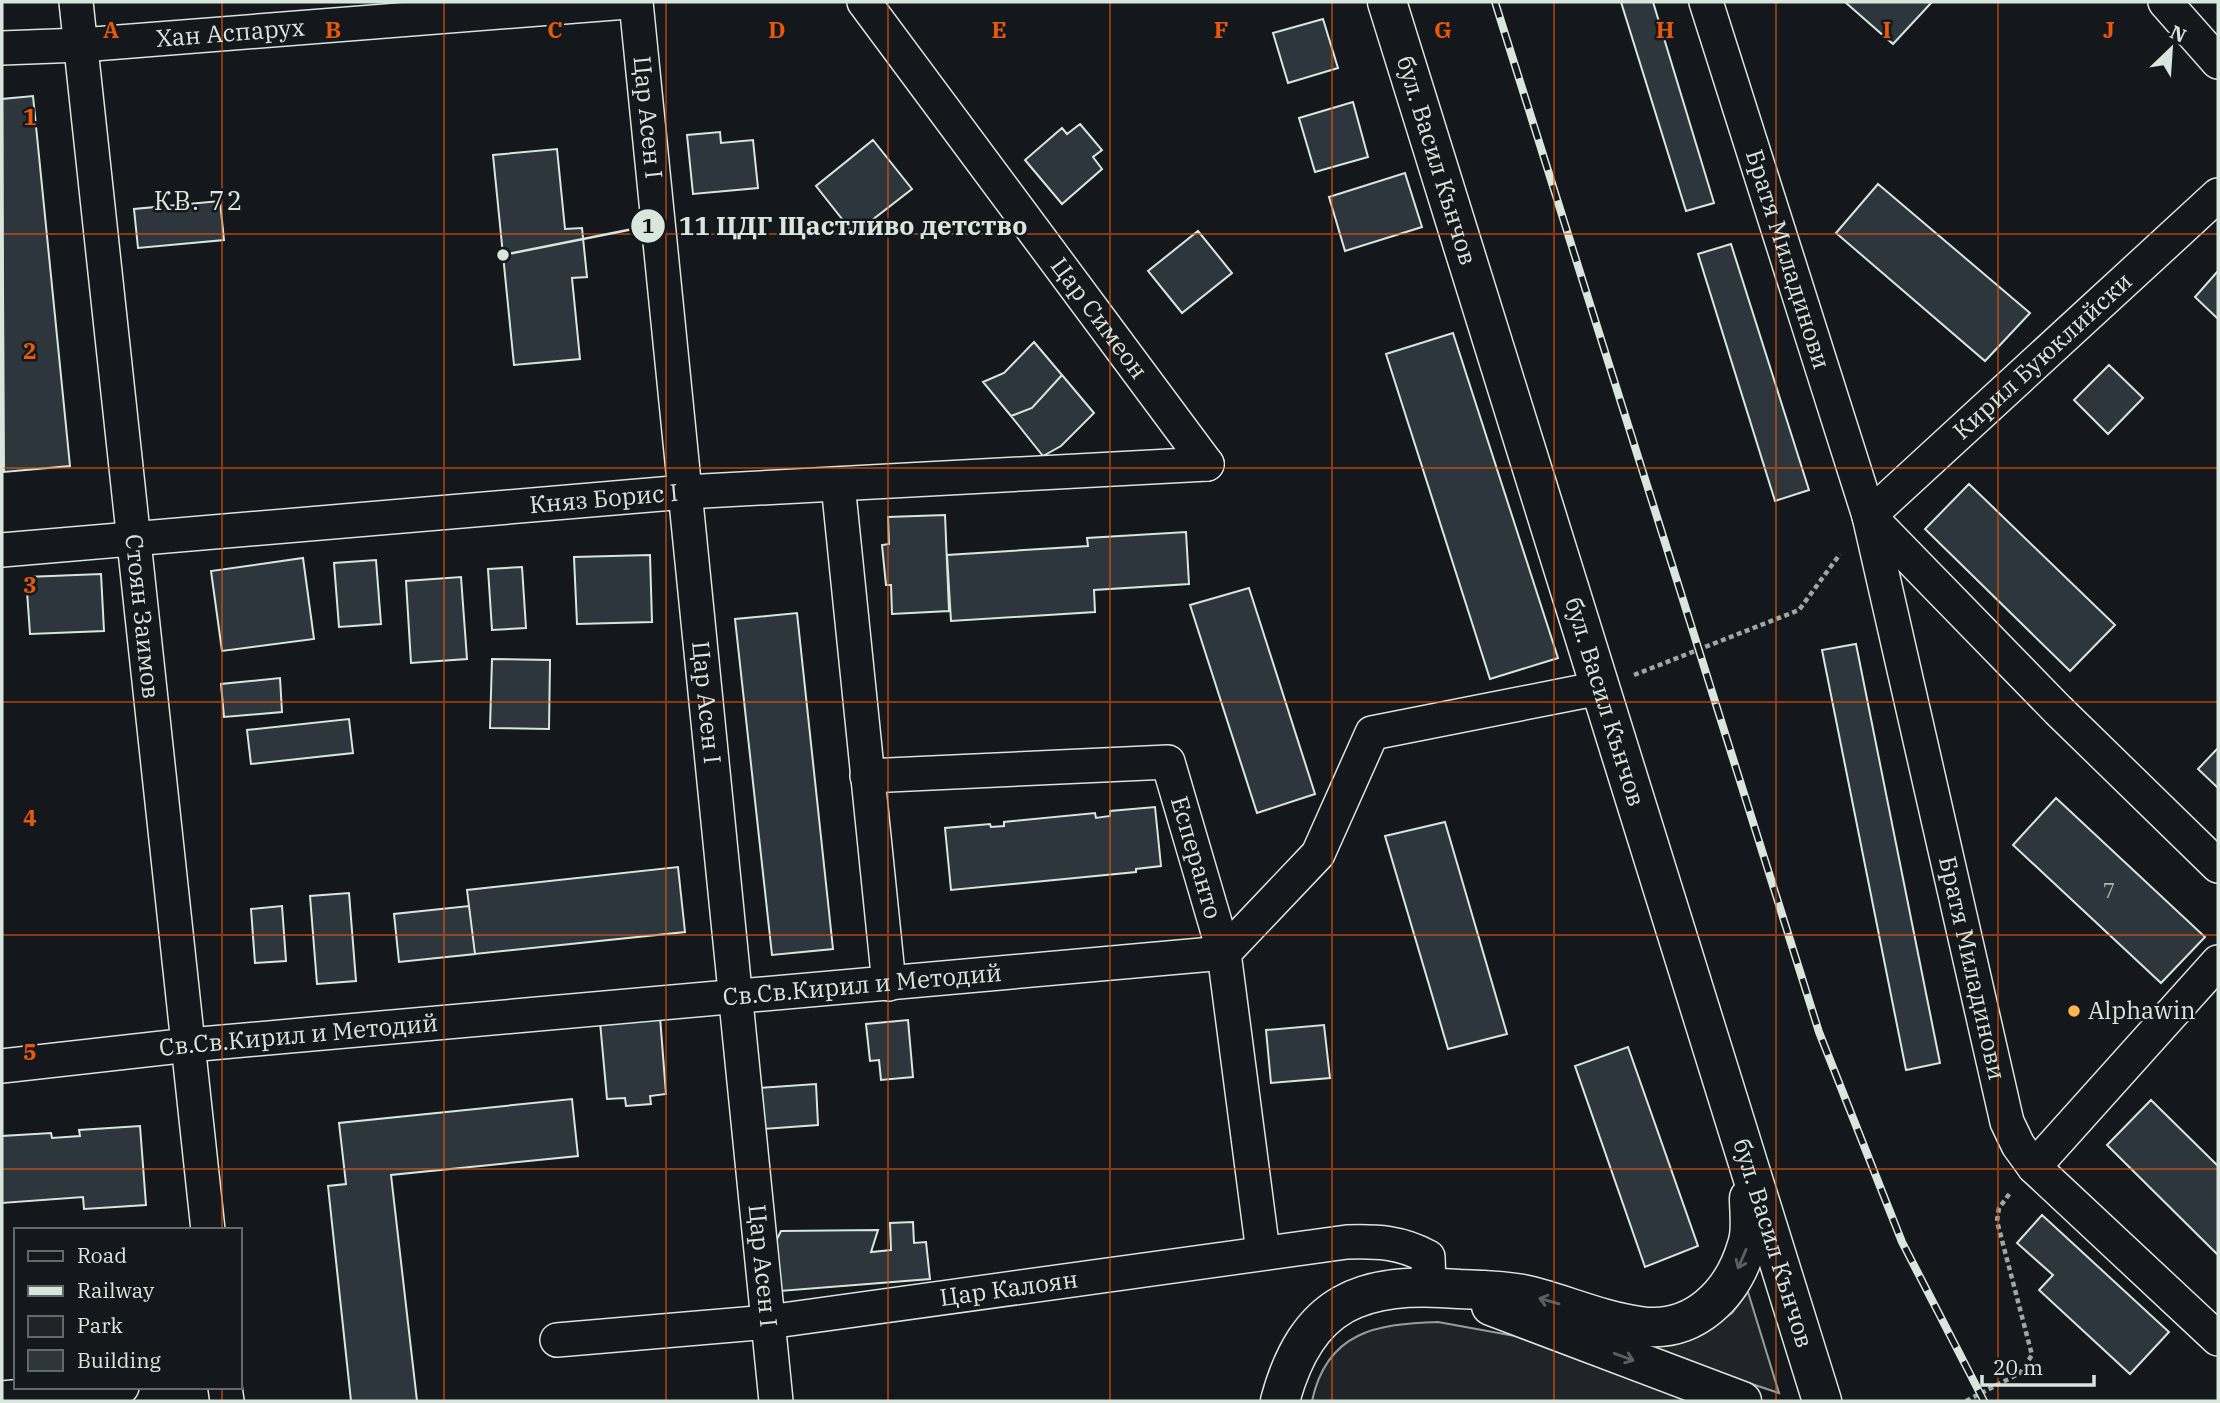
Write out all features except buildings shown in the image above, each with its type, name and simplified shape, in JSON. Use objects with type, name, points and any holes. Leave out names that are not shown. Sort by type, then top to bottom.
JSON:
[{"type":"main road","name":"бул. Васил Кънчов","points":[[1387,2],[1822,1401]]},
{"type":"main road","points":[[1280,1401],[1296,1354],[1315,1326],[1328,1315],[1369,1293],[1401,1286],[1524,1294],[1641,1327],[1684,1322],[1704,1312],[1718,1299],[1738,1268],[1748,1243],[1749,1168]]},
{"type":"main road","points":[[1438,1287],[1742,1401]]},
{"type":"street","name":"Стоян Заимов","points":[[76,2],[208,1228]]},
{"type":"street","name":"Хан Аспарух","points":[[2,48],[81,45],[627,2]]},
{"type":"street","name":"Цар Асен I","points":[[636,2],[776,1401]]},
{"type":"street","name":"Цар Симеон","points":[[864,2],[1207,464]]},
{"type":"street","name":"Братя Миладинови","points":[[1706,2],[1869,516],[2007,1122],[2018,1146],[2034,1167],[2218,1339]]},
{"type":"street","points":[[2165,2],[2218,62]]},
{"type":"street","name":"Кирил Буюклийски","points":[[1869,516],[2218,195]]},
{"type":"street","name":"Княз Борис I","points":[[2,550],[685,492],[1207,464]]},
{"type":"street","points":[[838,484],[889,984]]},
{"type":"street","name":"Братя Миладинови","points":[[1869,516],[2058,710],[2218,866]]},
{"type":"street","points":[[1224,953],[1318,854],[1372,733],[1600,688]]},
{"type":"street","name":"Есперанто","points":[[867,776],[1168,762],[1224,953],[1263,1252]]},
{"type":"street","name":"Св.Св.Кирил и Методий","points":[[2,1066],[189,1045],[1224,953]]},
{"type":"street","points":[[2034,1167],[2218,962]]},
{"type":"street","name":"Цар Калоян","points":[[557,1340],[768,1322],[1347,1242],[1386,1241],[1411,1248],[1428,1257],[1438,1287]]},
{"type":"street","points":[[2,1398],[100,1389]]},
{"type":"path","points":[[1600,688],[1799,610],[1869,516]]},
{"type":"path","points":[[1966,1401],[2020,1373],[2032,1355],[1997,1214]]},
{"type":"green space","points":[[1748,1292],[1779,1393],[1529,1310],[1712,1327],[1732,1313]]},
{"type":"green space","points":[[1438,1322],[1515,1336],[1690,1401],[1312,1401],[1319,1378],[1329,1359],[1342,1346],[1375,1329]]},
{"type":"railway","points":[[1495,2],[1819,1032],[1902,1242],[1984,1401]]},
{"type":"place","name":"11 ЦДГ Щастливо детство","points":[[503,255]]},
{"type":"place","name":"Alphawin","points":[[2074,1011]]},
{"type":"district","name":"КВ. 72","points":[[199,201]]}]
